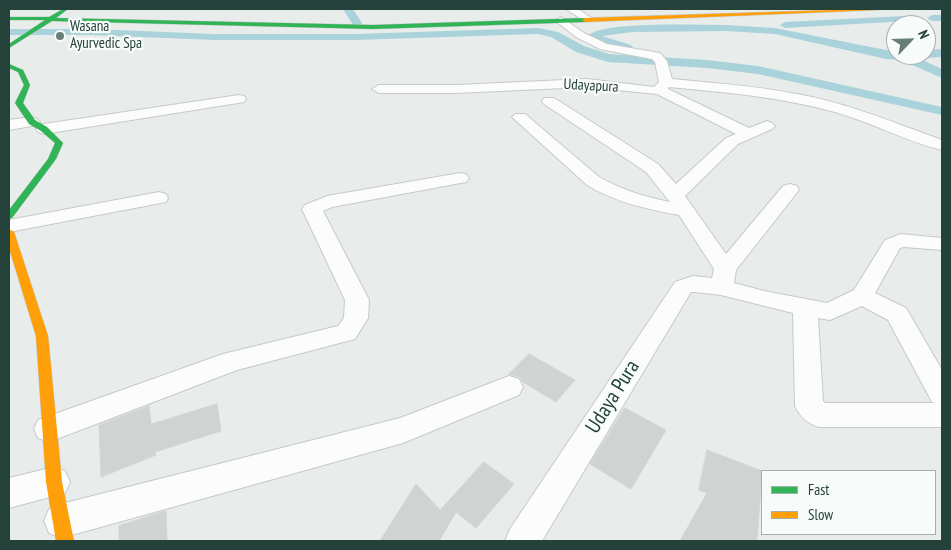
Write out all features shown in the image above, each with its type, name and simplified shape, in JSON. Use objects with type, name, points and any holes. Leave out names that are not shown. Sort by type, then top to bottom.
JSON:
[{"type":"main road","points":[[9,46],[66,9]]},
{"type":"main road","points":[[9,18],[334,27],[900,9]]},
{"type":"main road","points":[[9,66],[21,72],[26,85],[18,103],[38,126],[59,143],[52,159],[9,216]]},
{"type":"main road","points":[[9,233],[42,336],[54,482],[63,531]]},
{"type":"street","points":[[571,9],[588,20]]},
{"type":"street","points":[[561,20],[580,35],[604,47],[656,56],[661,61],[662,87],[749,134]]},
{"type":"street","name":"Udayapura","points":[[379,89],[456,89],[587,83],[745,90],[798,98],[842,110],[942,145]]},
{"type":"street","points":[[9,125],[38,126],[239,99]]},
{"type":"street","points":[[549,101],[652,168],[680,202],[724,278],[764,299],[830,312],[862,296],[892,244],[901,240],[942,244]]},
{"type":"street","points":[[520,118],[593,181],[604,188],[654,205],[680,202],[732,141],[767,126]]},
{"type":"street","points":[[49,429],[232,361],[346,333],[354,326],[358,315],[357,300],[312,209],[327,202],[460,178]]},
{"type":"street","points":[[724,278],[790,190]]},
{"type":"street","points":[[9,226],[159,198]]},
{"type":"street","name":"Udaya Pura","points":[[522,541],[683,287],[724,278]]},
{"type":"street","points":[[862,296],[897,314],[942,394]]},
{"type":"street","points":[[805,307],[809,406],[819,415],[942,415]]},
{"type":"street","points":[[63,531],[403,430],[509,387]]},
{"type":"street","points":[[9,493],[54,482]]},
{"type":"building","points":[[529,354],[575,380],[556,402],[523,382],[520,377],[509,374]]},
{"type":"building","points":[[217,404],[221,431],[155,452],[156,455],[101,477],[99,425],[149,406],[151,424]]},
{"type":"building","points":[[625,408],[666,430],[631,489],[590,464]]},
{"type":"building","points":[[707,450],[761,471],[757,541],[680,541],[707,493],[699,490]]},
{"type":"building","points":[[484,462],[514,484],[476,528],[456,512],[439,541],[380,541],[416,484],[440,510]]},
{"type":"building","points":[[166,511],[167,541],[119,541],[119,526]]},
{"type":"waterway","points":[[348,9],[357,23]]},
{"type":"waterway","points":[[936,18],[942,18]]},
{"type":"waterway","points":[[785,25],[886,20]]},
{"type":"waterway","points":[[627,47],[599,39],[595,35],[602,32],[633,29],[726,28],[775,31],[886,55],[903,56],[942,74]]},
{"type":"waterway","points":[[9,32],[92,32],[214,37],[355,37],[538,31],[554,34],[580,49],[608,58],[707,64],[758,70],[942,111]]},
{"type":"waterway","points":[[936,53],[942,53]]},
{"type":"traffic: fast","points":[[9,46],[66,9]]},
{"type":"traffic: fast","points":[[9,18],[373,27],[585,20]]},
{"type":"traffic: fast","points":[[9,66],[21,71],[27,85],[19,103],[32,122],[44,129],[59,143],[52,159],[9,216]]},
{"type":"traffic: slow","points":[[585,20],[900,9]]},
{"type":"traffic: slow","points":[[9,232],[42,336],[54,482],[65,541]]},
{"type":"place","name":"Wasana Ayurvedic Spa","points":[[60,36]]}]
